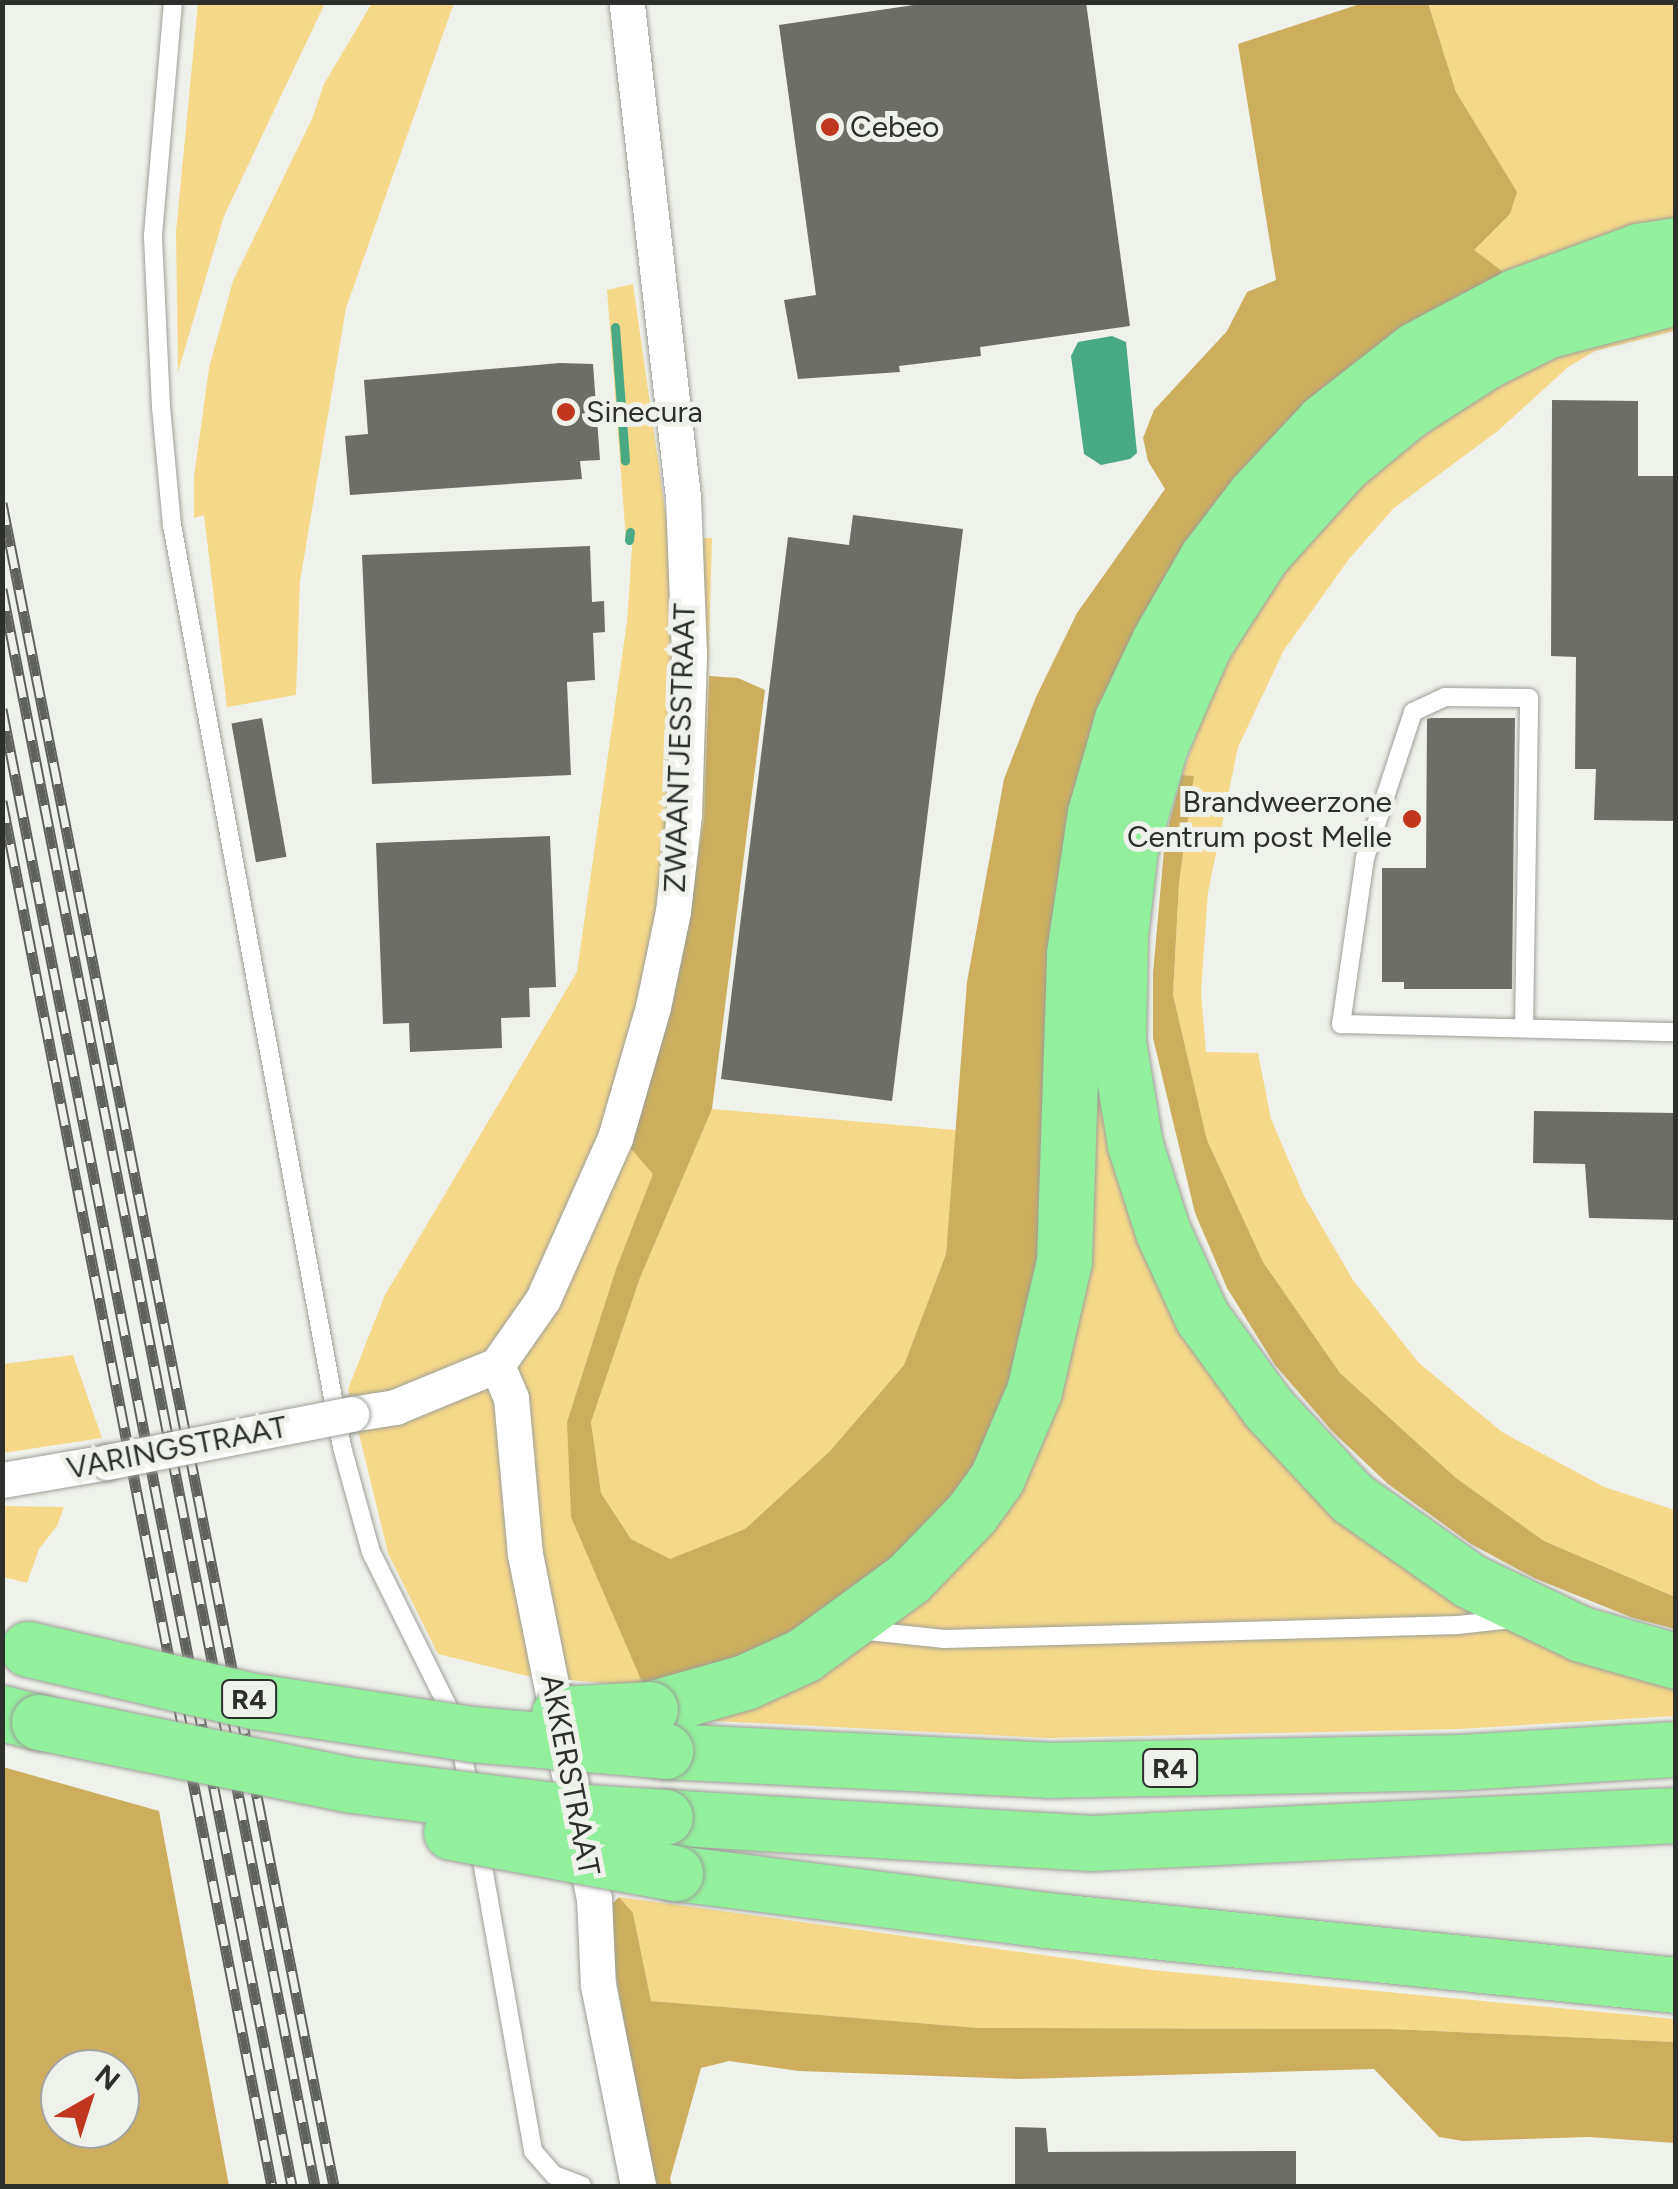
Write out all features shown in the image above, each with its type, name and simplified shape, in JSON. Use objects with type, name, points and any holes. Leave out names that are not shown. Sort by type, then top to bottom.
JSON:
[{"type":"highway","points":[[658,1730],[804,1655],[842,1629],[908,1579],[971,1514],[997,1478],[1034,1390],[1064,1261],[1074,953],[1096,813],[1122,720],[1180,602],[1238,516],[1323,422],[1416,349],[1516,296],[1638,251],[1676,245]]},
{"type":"highway","points":[[1676,297],[1548,330],[1486,361],[1408,411],[1309,499],[1262,555],[1204,645],[1160,746],[1130,849],[1120,936],[1118,1042],[1135,1145],[1163,1232],[1202,1317],[1268,1408],[1352,1498],[1470,1581],[1580,1634],[1676,1661]]},
{"type":"highway","name":"R4","points":[[15,1646],[254,1701],[472,1734],[658,1730],[1048,1770],[1460,1762],[1676,1749]]},
{"type":"highway","name":"R4","points":[[21,1718],[352,1786],[665,1818],[1090,1842],[1676,1814]]},
{"type":"highway","points":[[352,1786],[451,1832],[675,1873],[1046,1920],[1676,1985]]},
{"type":"street","name":"ZWAANTJESSTRAAT","points":[[497,1365],[543,1300],[615,1138],[674,911],[684,815],[690,653],[682,497],[628,2]]},
{"type":"street","name":"VARINGSTRAAT","points":[[2,1480],[395,1407],[497,1365]]},
{"type":"street","name":"AKKERSTRAAT","points":[[497,1365],[512,1398],[525,1554],[594,1898],[598,1985],[632,2186]]},
{"type":"lane","points":[[173,2],[153,237],[161,408],[172,526],[342,1447],[371,1552],[457,1725],[533,2151],[554,2175],[582,2186]]},
{"type":"lane","points":[[1524,1028],[1529,698],[1445,697],[1413,712],[1364,858],[1341,1024],[1676,1032]]},
{"type":"lane","points":[[842,1629],[945,1639],[1458,1625],[1542,1615]]},
{"type":"shaded area","points":[[198,3],[325,3],[224,216],[178,372],[176,232]]},
{"type":"shaded area","points":[[372,3],[454,3],[346,308],[300,581],[296,695],[227,707],[204,515],[194,518],[194,477],[209,368],[233,281],[312,119],[324,84]]},
{"type":"shaded area","points":[[1363,3],[1428,3],[1456,92],[1517,192],[1510,214],[1474,250],[1506,274],[1237,481],[1040,1258],[1026,1337],[977,1467],[893,1561],[793,1635],[737,1660],[644,1687],[571,1517],[567,1422],[616,1269],[653,1174],[625,1142],[689,916],[704,819],[709,676],[738,678],[765,690],[712,1109],[640,1278],[591,1422],[601,1493],[631,1539],[670,1559],[745,1529],[830,1451],[904,1365],[946,1254],[967,982],[1004,779],[1036,697],[1077,613],[1165,489],[1148,461],[1143,438],[1154,410],[1227,331],[1247,292],[1276,280],[1238,44]]},
{"type":"shaded area","points":[[1428,3],[1675,3],[1675,222],[1506,274],[1473,250],[1510,214],[1516,192],[1456,92]]},
{"type":"shaded area","points":[[633,284],[669,538],[712,538],[704,819],[654,1173],[616,1269],[567,1422],[617,1624],[644,1687],[527,1676],[438,1654],[388,1553],[348,1389],[385,1295],[577,972],[627,622],[632,548],[632,541],[626,540],[607,290]]},
{"type":"shaded area","points":[[1675,322],[1675,331],[1595,351],[1568,367],[1499,430],[1394,508],[1349,559],[1284,650],[1238,747],[1208,892],[1201,992],[1206,1052],[1258,1053],[1271,1119],[1304,1196],[1353,1280],[1419,1363],[1502,1432],[1604,1487],[1675,1510],[1675,1597],[1544,1541],[1456,1478],[1340,1373],[1263,1262],[1207,1140],[1173,995],[1179,883],[1194,776],[1182,775],[1206,707],[1237,645],[1290,562],[1363,483],[1447,418],[1524,372],[1608,336]]},
{"type":"shaded area","points":[[1112,336],[1126,342],[1137,453],[1130,459],[1101,465],[1084,454],[1071,356],[1078,342]]},
{"type":"shaded area","points":[[1182,775],[1194,776],[1179,883],[1173,995],[1207,1140],[1263,1262],[1340,1373],[1456,1478],[1544,1541],[1675,1597],[1675,1629],[1633,1618],[1534,1578],[1471,1544],[1388,1484],[1332,1431],[1275,1365],[1227,1288],[1195,1213],[1153,1038],[1153,973],[1165,839]]},
{"type":"shaded area","points":[[1098,955],[1102,1043],[1256,1418],[1676,1678],[1675,1716],[1459,1729],[1048,1738],[697,1720],[753,1704]]},
{"type":"shaded area","points":[[712,1109],[956,1130],[946,1254],[904,1365],[830,1451],[745,1529],[670,1560],[631,1539],[601,1493],[591,1422],[640,1278]]},
{"type":"shaded area","points":[[73,1355],[102,1438],[3,1453],[3,1364]]},
{"type":"shaded area","points":[[3,1506],[64,1507],[57,1526],[39,1549],[27,1583],[3,1577]]},
{"type":"shaded area","points":[[3,1767],[159,1811],[229,2186],[3,2186]]},
{"type":"shaded area","points":[[619,1897],[1152,1970],[1675,2019],[1675,2042],[1390,2029],[979,2028],[651,2001],[633,1913]]},
{"type":"shaded area","points":[[619,1897],[633,1913],[651,2001],[979,2028],[1390,2029],[1675,2042],[1675,2143],[1589,2137],[1463,2141],[1439,2137],[1374,2069],[1021,2079],[799,2071],[729,2061],[701,2068],[670,2179],[672,2186],[652,2186],[605,1911]]},
{"type":"building","points":[[934,2],[1086,2],[1130,326],[980,347],[981,356],[899,366],[900,372],[798,379],[784,300],[816,295],[779,25]]},
{"type":"building","points":[[560,363],[593,364],[600,460],[580,461],[582,479],[350,495],[345,436],[368,434],[364,380]]},
{"type":"building","points":[[1552,400],[1638,401],[1638,476],[1676,476],[1676,821],[1594,820],[1596,769],[1575,769],[1576,657],[1551,656]]},
{"type":"building","points":[[853,515],[963,529],[892,1101],[721,1079],[788,537],[849,545]]},
{"type":"building","points":[[590,546],[592,602],[604,601],[605,632],[593,633],[595,680],[567,682],[571,775],[372,784],[362,555]]},
{"type":"building","points":[[262,718],[286,857],[256,862],[231,723]]},
{"type":"building","points":[[1515,718],[1512,989],[1404,989],[1404,982],[1382,982],[1382,868],[1426,868],[1427,719]]},
{"type":"building","points":[[550,836],[556,987],[529,988],[530,1017],[501,1018],[502,1048],[410,1052],[409,1023],[383,1024],[376,843]]},
{"type":"building","points":[[1534,1111],[1676,1113],[1676,1220],[1589,1218],[1585,1164],[1533,1163]]},
{"type":"building","points":[[1015,2127],[1046,2128],[1048,2152],[1296,2151],[1296,2186],[1015,2186]]},
{"type":"waterway","points":[[615,327],[625,461]]},
{"type":"waterway","points":[[629,540],[630,532]]},
{"type":"railway","points":[[2,503],[334,2186]]},
{"type":"railway","points":[[2,589],[315,2186]]},
{"type":"railway","points":[[2,709],[292,2186]]},
{"type":"railway","points":[[2,801],[272,2186]]},
{"type":"place","name":"Cebeo","points":[[830,127]]},
{"type":"place","name":"Sinecura","points":[[566,412]]},
{"type":"place","name":"Brandweerzone Centrum post Melle","points":[[1412,819]]}]
